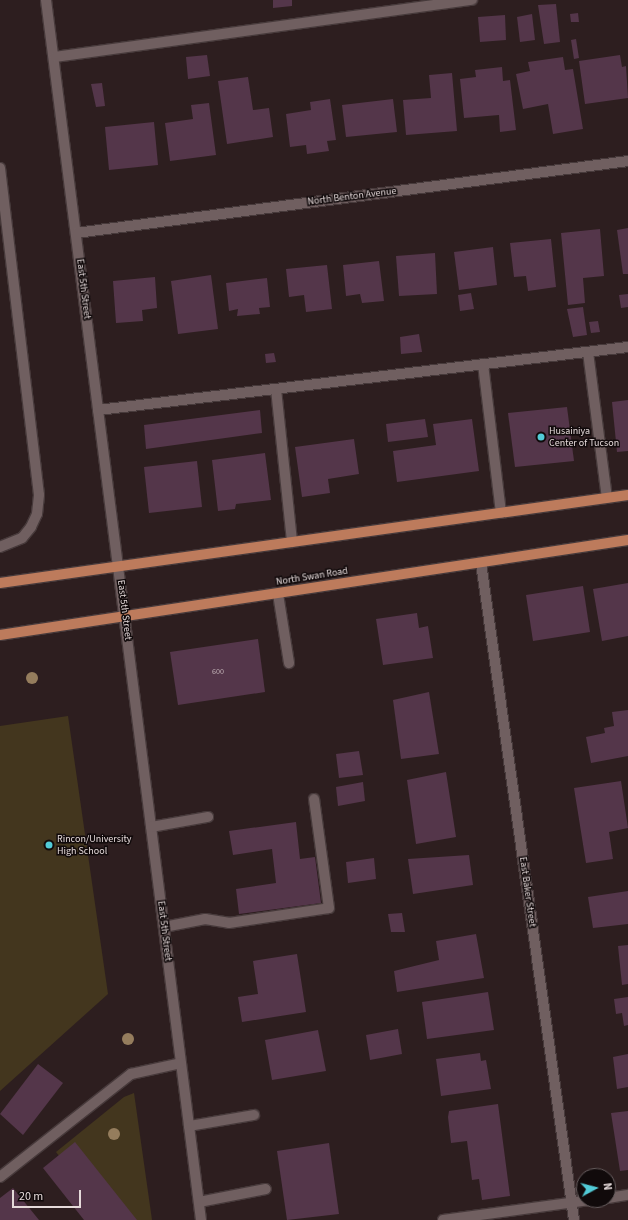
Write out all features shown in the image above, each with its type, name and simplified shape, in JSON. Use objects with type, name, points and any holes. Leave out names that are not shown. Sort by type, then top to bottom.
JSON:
[{"type":"main road","points":[[0,583],[628,495]]},
{"type":"main road","name":"North Swan Road","points":[[0,635],[628,540]]},
{"type":"street","name":"East 5th Street","points":[[46,0],[201,1220]]},
{"type":"street","points":[[54,57],[472,0]]},
{"type":"street","name":"North Benton Avenue","points":[[76,234],[628,161]]},
{"type":"street","points":[[0,168],[39,495],[38,514],[31,527],[22,538],[0,547]]},
{"type":"street","points":[[98,410],[628,347]]},
{"type":"street","points":[[588,352],[607,498]]},
{"type":"street","points":[[484,364],[501,513]]},
{"type":"street","points":[[276,389],[292,542]]},
{"type":"street","name":"East Baker Street","points":[[481,563],[574,1220]]},
{"type":"street","points":[[278,594],[289,663]]},
{"type":"street","points":[[164,927],[215,919],[229,923],[329,908],[314,799]]},
{"type":"street","points":[[151,827],[208,817]]},
{"type":"street","points":[[0,1177],[131,1074],[181,1062]]},
{"type":"street","points":[[189,1126],[254,1115]]},
{"type":"street","points":[[198,1202],[266,1189]]},
{"type":"street","points":[[616,1197],[628,1195]]},
{"type":"street","points":[[443,1220],[576,1201]]},
{"type":"shaded area","points":[[68,716],[108,994],[0,1091],[0,726]]},
{"type":"shaded area","points":[[134,1093],[152,1220],[109,1220],[56,1152],[124,1097]]},
{"type":"building","points":[[273,0],[292,0],[292,6],[273,8]]},
{"type":"building","points":[[556,4],[560,42],[544,44],[538,5]]},
{"type":"building","points":[[578,13],[579,22],[571,22],[570,14]]},
{"type":"building","points":[[532,14],[535,40],[520,42],[517,17]]},
{"type":"building","points":[[505,15],[506,40],[480,42],[478,17]]},
{"type":"building","points":[[576,39],[579,58],[574,59],[571,40]]},
{"type":"building","points":[[207,55],[210,76],[188,79],[186,57]]},
{"type":"building","points":[[620,55],[622,67],[626,66],[628,98],[585,104],[579,61]]},
{"type":"building","points":[[563,57],[565,70],[573,69],[583,129],[553,134],[548,104],[523,109],[516,74],[530,71],[528,62]]},
{"type":"building","points":[[502,67],[503,81],[510,80],[516,130],[500,132],[499,115],[464,118],[460,79],[476,77],[475,70]]},
{"type":"building","points":[[452,73],[457,131],[406,135],[403,100],[431,98],[429,75]]},
{"type":"building","points":[[248,77],[253,110],[269,108],[273,137],[227,144],[218,81]]},
{"type":"building","points":[[102,83],[105,106],[96,107],[91,84]]},
{"type":"building","points":[[330,99],[336,140],[327,141],[329,151],[307,154],[306,145],[290,147],[286,114],[311,110],[310,102]]},
{"type":"building","points":[[393,99],[397,132],[346,137],[342,105]]},
{"type":"building","points":[[209,103],[216,155],[170,161],[165,123],[193,119],[191,105]]},
{"type":"building","points":[[154,122],[158,165],[109,170],[105,127]]},
{"type":"building","points":[[628,228],[628,274],[623,274],[617,230]]},
{"type":"building","points":[[600,229],[604,276],[583,278],[585,303],[568,305],[561,233]]},
{"type":"building","points":[[551,239],[556,287],[528,291],[526,276],[514,277],[510,243]]},
{"type":"building","points":[[493,247],[497,285],[459,290],[454,252]]},
{"type":"building","points":[[435,253],[437,294],[399,296],[396,256]]},
{"type":"building","points":[[379,261],[384,301],[362,303],[360,294],[346,296],[343,265]]},
{"type":"building","points":[[327,265],[332,309],[306,312],[304,295],[289,297],[286,269]]},
{"type":"building","points":[[211,275],[218,329],[178,334],[171,281]]},
{"type":"building","points":[[155,277],[157,308],[142,310],[143,321],[116,323],[113,281]]},
{"type":"building","points":[[267,278],[270,307],[259,308],[260,314],[237,316],[238,309],[229,311],[226,283]]},
{"type":"building","points":[[471,293],[474,309],[460,311],[458,295]]},
{"type":"building","points":[[628,294],[628,307],[621,308],[619,295]]},
{"type":"building","points":[[583,307],[587,335],[573,337],[567,309]]},
{"type":"building","points":[[598,321],[600,332],[591,333],[589,322]]},
{"type":"building","points":[[419,334],[422,352],[401,354],[400,337]]},
{"type":"building","points":[[274,353],[276,362],[266,363],[265,354]]},
{"type":"building","points":[[628,400],[628,451],[617,452],[612,402]]},
{"type":"building","name":"Husainiya Center of Tucson","points":[[567,407],[574,461],[515,467],[508,413]]},
{"type":"building","points":[[260,410],[262,433],[146,449],[144,425]]},
{"type":"building","points":[[425,419],[428,437],[388,442],[386,424]]},
{"type":"building","points":[[472,419],[479,471],[397,482],[393,451],[436,445],[433,424]]},
{"type":"building","points":[[354,439],[359,474],[328,479],[330,493],[302,497],[295,447]]},
{"type":"building","points":[[265,453],[271,500],[236,504],[235,509],[218,511],[212,460]]},
{"type":"building","points":[[197,461],[202,507],[149,513],[144,467]]},
{"type":"building","points":[[628,583],[628,636],[602,641],[593,589]]},
{"type":"building","points":[[583,586],[590,632],[533,641],[526,595]]},
{"type":"building","points":[[417,613],[419,628],[428,626],[433,658],[383,665],[376,619]]},
{"type":"building","points":[[258,639],[265,692],[178,705],[170,652]]},
{"type":"building","points":[[429,692],[439,754],[401,759],[393,700]]},
{"type":"building","points":[[628,710],[628,756],[591,763],[586,737],[605,733],[604,728],[614,726],[612,712]]},
{"type":"building","points":[[359,751],[363,775],[339,778],[336,754]]},
{"type":"building","points":[[446,772],[456,837],[416,844],[407,780]]},
{"type":"building","points":[[621,781],[628,828],[609,832],[613,859],[586,863],[574,788]]},
{"type":"building","points":[[363,782],[365,801],[338,806],[336,787]]},
{"type":"building","points":[[296,822],[300,859],[315,857],[321,903],[239,914],[236,889],[276,883],[272,849],[233,855],[229,831]]},
{"type":"building","points":[[469,855],[473,885],[413,894],[408,859]]},
{"type":"building","points":[[374,858],[376,879],[348,883],[346,862]]},
{"type":"building","points":[[628,891],[628,924],[593,928],[588,897]]},
{"type":"building","points":[[402,913],[405,932],[391,932],[388,914]]},
{"type":"building","points":[[476,934],[484,978],[397,992],[394,971],[439,960],[436,941]]},
{"type":"building","points":[[628,945],[628,984],[622,985],[618,946]]},
{"type":"building","points":[[297,954],[306,1012],[242,1022],[238,997],[258,994],[253,961]]},
{"type":"building","points":[[488,992],[494,1030],[427,1039],[422,1002]]},
{"type":"building","points":[[628,997],[628,1025],[624,1026],[622,1013],[616,1014],[614,999]]},
{"type":"building","points":[[398,1029],[402,1054],[370,1060],[366,1035]]},
{"type":"building","points":[[318,1030],[326,1071],[272,1080],[265,1040]]},
{"type":"building","points":[[480,1053],[481,1061],[486,1060],[491,1089],[441,1096],[436,1059]]},
{"type":"building","points":[[628,1054],[628,1087],[617,1089],[613,1057]]},
{"type":"building","points":[[38,1064],[63,1083],[23,1135],[0,1114]]},
{"type":"building","points":[[498,1104],[510,1196],[482,1200],[479,1179],[472,1180],[467,1141],[451,1143],[448,1117],[449,1111]]},
{"type":"building","points":[[628,1111],[628,1170],[620,1171],[611,1113]]},
{"type":"building","points":[[75,1142],[137,1220],[84,1220],[43,1168]]},
{"type":"building","points":[[329,1143],[339,1214],[287,1220],[277,1151]]},
{"type":"building","points":[[13,1188],[39,1220],[0,1220],[0,1198]]},
{"type":"place","name":"Husainiya Center of Tucson","points":[[541,437]]},
{"type":"place","name":"Rincon/University High School","points":[[49,845]]}]
